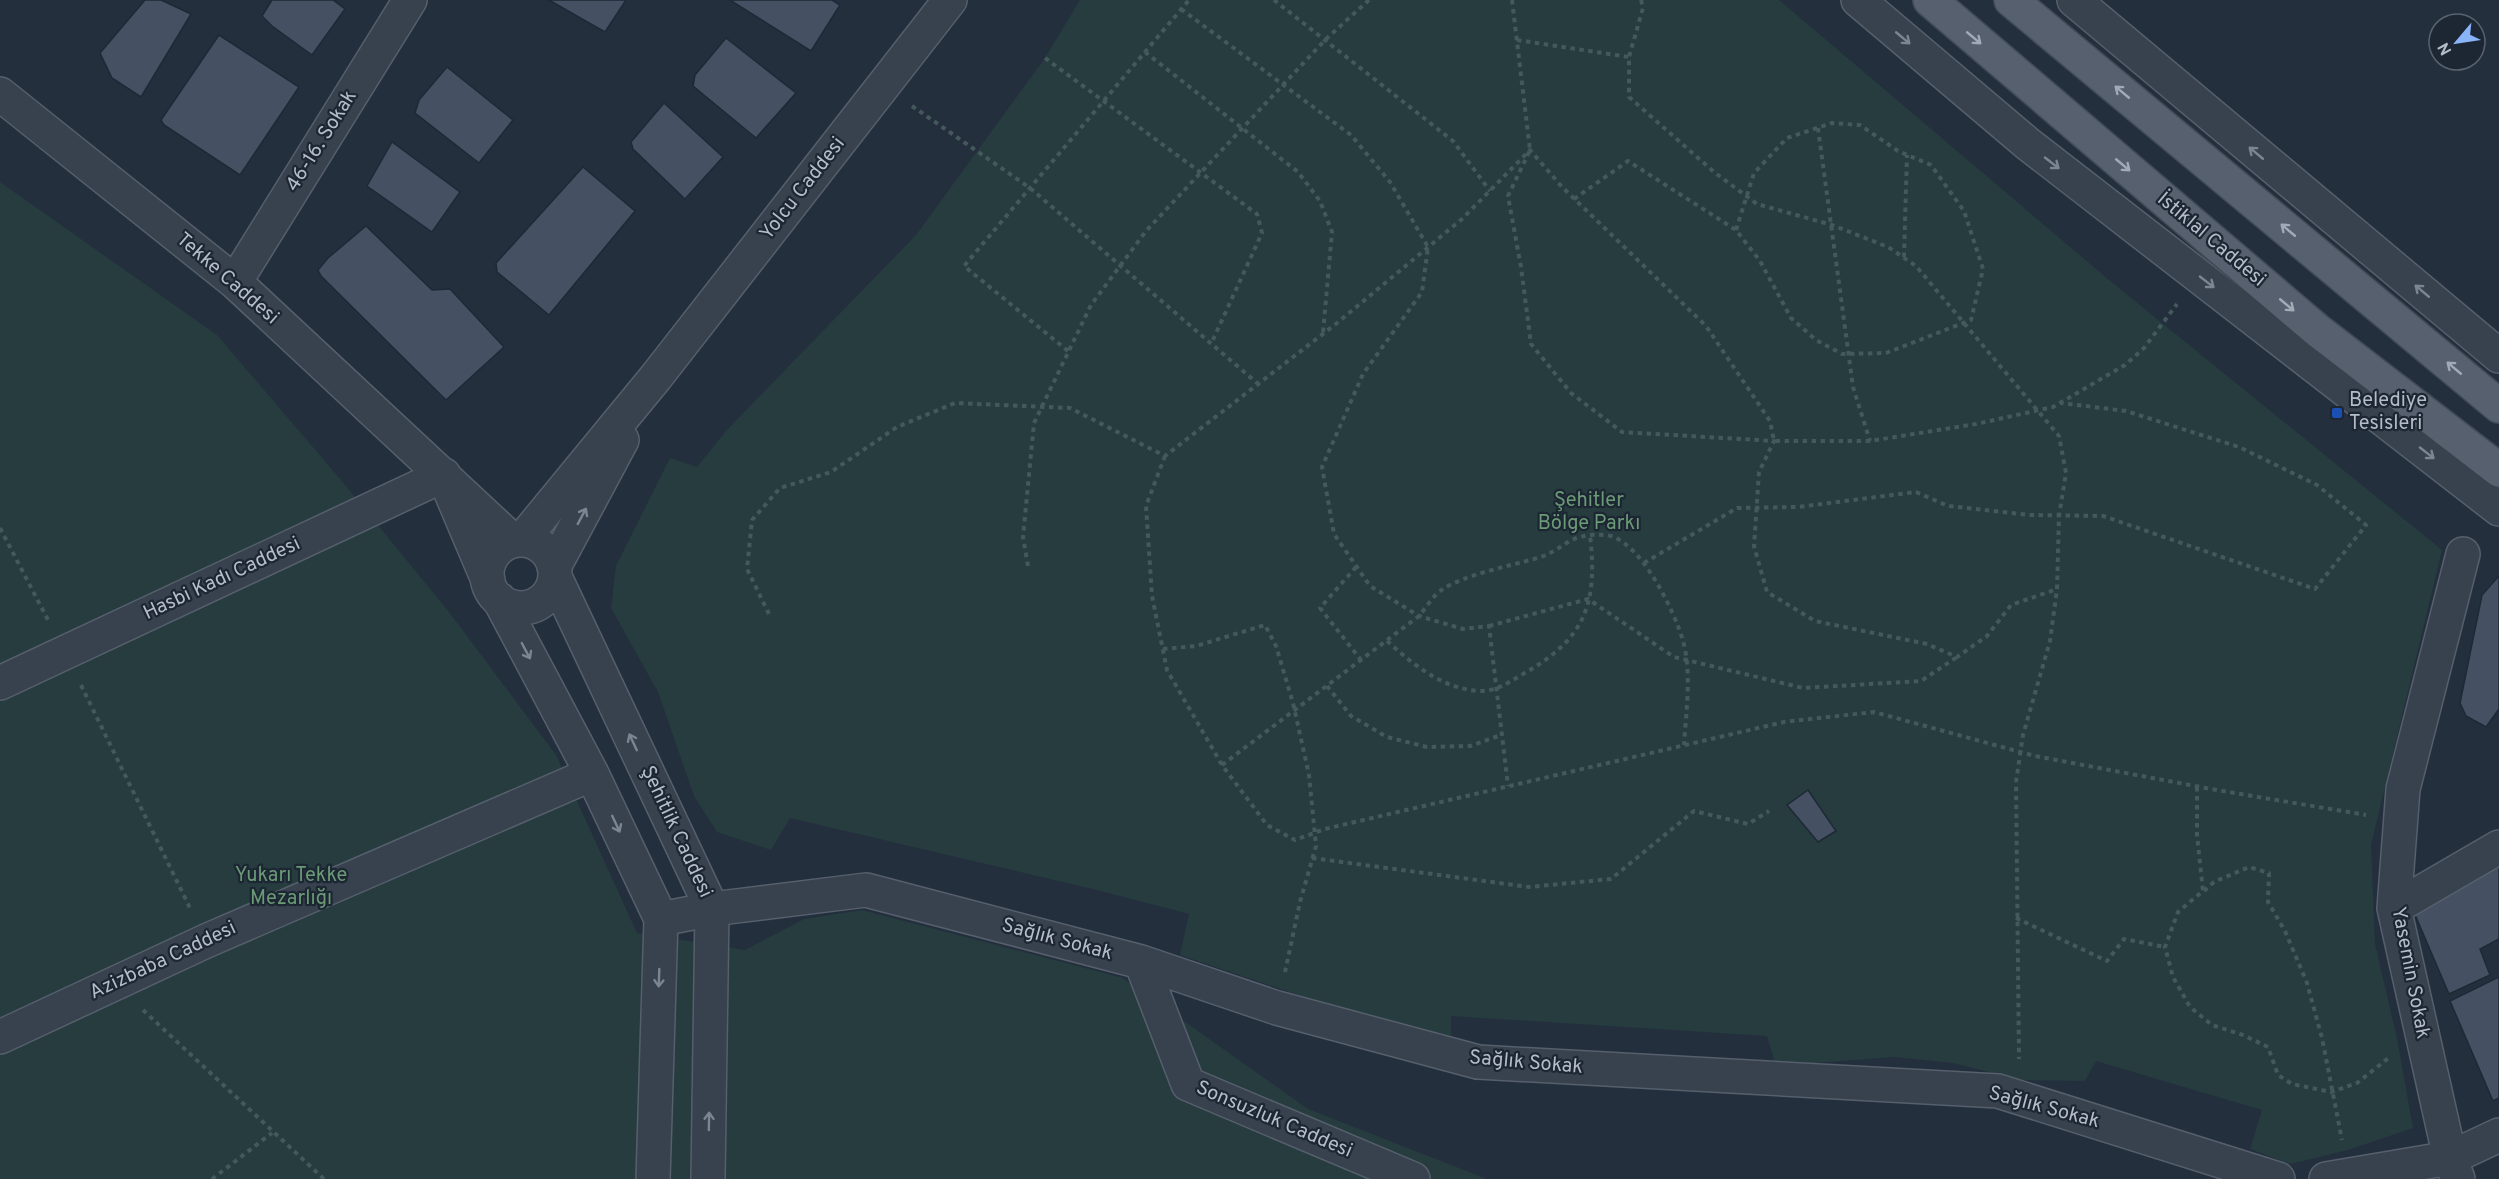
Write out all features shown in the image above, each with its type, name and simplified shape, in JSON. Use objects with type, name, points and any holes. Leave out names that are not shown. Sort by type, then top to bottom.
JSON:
[{"type":"main road","name":"İstiklal Caddesi","points":[[1930,0],[2317,330],[2499,470]]},
{"type":"main road","points":[[2011,0],[2499,406]]},
{"type":"street","name":"46-16. Sokak","points":[[235,282],[410,0]]},
{"type":"street","name":"Yolcu Caddesi","points":[[517,540],[656,377],[950,0]]},
{"type":"street","points":[[1858,0],[2028,144],[2499,509]]},
{"type":"street","points":[[2074,0],[2499,356]]},
{"type":"street","name":"Tekke Caddesi","points":[[0,94],[235,282],[517,540]]},
{"type":"street","name":"Yolcu Caddesi","points":[[555,572],[656,377]]},
{"type":"street","name":"Tekke Caddesi","points":[[444,475],[493,590]]},
{"type":"street","name":"Hasbi Kadı Caddesi","points":[[0,683],[444,475]]},
{"type":"street","points":[[493,590],[508,605],[530,607],[548,595],[555,572],[552,559],[540,545],[517,540],[497,550],[491,558],[493,590],[592,774],[661,919],[653,1179]]},
{"type":"street","name":"Yasemin Sokak","points":[[2454,1168],[2394,908],[2403,789],[2463,554]]},
{"type":"street","name":"Şehitlik Caddesi","points":[[555,572],[712,909],[708,1179]]},
{"type":"street","name":"Azizbaba Caddesi","points":[[0,1037],[206,941],[592,774]]},
{"type":"street","points":[[2394,908],[2499,847]]},
{"type":"street","name":"Sağlık Sokak","points":[[661,919],[712,909],[866,890],[1140,962],[1277,1008],[1478,1062],[1998,1091],[2278,1179]]},
{"type":"street","name":"Sonsuzluk Caddesi","points":[[1140,962],[1188,1084],[1413,1179]]},
{"type":"street","points":[[2338,1177],[2454,1168],[2499,1135]]},
{"type":"path","points":[[1069,351],[964,266],[1189,0]]},
{"type":"path","points":[[1274,0],[1453,141],[1490,190]]},
{"type":"path","points":[[1028,566],[1024,526],[1034,423],[1090,305],[1146,231],[1326,39],[1369,0]]},
{"type":"path","points":[[1512,0],[1530,150],[1508,196],[1521,267],[1531,344],[1571,393],[1622,432],[1774,441],[1870,441],[1976,424],[2039,410],[2060,402],[2125,365],[2144,348],[2198,276]]},
{"type":"path","points":[[1641,0],[1643,8],[1629,57],[1629,97],[1714,172],[1757,204],[1832,225],[1888,247],[1916,266],[2059,436],[2066,473],[2059,516],[2057,589],[2050,641],[2021,751],[2016,782],[2019,1063],[1998,1091]]},
{"type":"path","points":[[1182,9],[1351,135],[1390,182],[1428,247],[1422,292],[1363,374],[1322,467],[1334,534],[1370,586],[1419,616],[1463,629],[1489,626],[1588,599],[1674,657],[1803,688],[1921,681],[1987,636],[2011,605],[2057,589]]},
{"type":"path","points":[[1517,40],[1629,57]]},
{"type":"path","points":[[1145,52],[1298,172],[1320,201],[1332,232],[1322,334]]},
{"type":"path","points":[[1045,58],[1257,214],[1262,233],[1211,344]]},
{"type":"path","points":[[883,86],[1030,188],[1257,383]]},
{"type":"path","points":[[1574,199],[1628,161],[1736,230],[1760,261],[1791,318],[1816,340],[1842,354],[1886,353],[1971,320],[1983,269],[1964,211],[1931,165],[1906,155],[1860,125],[1832,123],[1787,138],[1754,173],[1736,230]]},
{"type":"path","points":[[1818,128],[1853,387],[1870,441]]},
{"type":"path","points":[[1530,150],[1462,219],[1322,334],[1166,456],[1146,506],[1152,596],[1167,670],[1222,765],[1267,825],[1295,840],[1315,833],[1508,786],[1784,722],[1874,712],[2021,751],[2197,787],[2359,812],[2400,828]]},
{"type":"path","points":[[1530,150],[1574,199],[1707,326],[1770,421],[1774,441],[1759,472],[1754,546],[1767,592],[1815,621],[1927,644],[1957,657]]},
{"type":"path","points":[[1904,257],[1906,155]]},
{"type":"path","points":[[1644,563],[1737,508],[1798,507],[1916,492],[1948,506],[2030,515],[2103,516],[2315,589],[2366,525],[2317,485],[2239,447],[2126,411],[2060,402]]},
{"type":"path","points":[[769,614],[747,569],[752,520],[780,488],[831,472],[897,427],[955,403],[1070,408],[1166,456]]},
{"type":"path","points":[[0,528],[65,652],[206,941]]},
{"type":"path","points":[[1222,765],[1419,616],[1442,589],[1490,571],[1543,557],[1572,538],[1590,535],[1608,535],[1634,552],[1644,563],[1653,574],[1683,641],[1687,685],[1684,745]]},
{"type":"path","points":[[1387,641],[1417,667],[1448,685],[1478,691],[1497,690],[1551,658],[1583,622],[1594,570],[1590,535]]},
{"type":"path","points":[[1356,567],[1320,608],[1361,660]]},
{"type":"path","points":[[1163,649],[1196,646],[1265,626],[1276,646],[1309,775],[1316,846],[1300,902],[1277,1008]]},
{"type":"path","points":[[1489,626],[1508,786]]},
{"type":"path","points":[[1327,686],[1351,716],[1387,737],[1427,747],[1470,746],[1501,735]]},
{"type":"path","points":[[2197,787],[2197,835],[2203,891]]},
{"type":"path","points":[[1312,858],[1529,887],[1611,879],[1694,811],[1748,824],[1769,811]]},
{"type":"path","points":[[2338,1177],[2331,1092],[2322,1038],[2307,983],[2285,931],[2268,902],[2269,873],[2250,867],[2214,882],[2178,912],[2165,947],[2173,977],[2190,1007],[2212,1025],[2268,1047],[2278,1075],[2292,1084],[2331,1092],[2357,1083],[2422,1031]]},
{"type":"path","points":[[2016,918],[2107,961],[2124,939],[2165,947]]},
{"type":"path","points":[[115,984],[272,1133],[324,1179]]},
{"type":"path","points":[[212,1179],[272,1133]]},
{"type":"green space","name":"Şehitler Bölge Parkı","points":[[1080,0],[1779,0],[2109,280],[2442,550],[2371,845],[2375,944],[2397,1038],[2413,1128],[2348,1150],[2290,1164],[2250,1149],[2262,1110],[2096,1061],[2085,1081],[2021,1080],[1953,1063],[1894,1057],[1776,1066],[1767,1036],[1451,1016],[1451,1036],[1349,1012],[1180,955],[1189,914],[790,818],[771,850],[717,832],[694,796],[658,692],[611,608],[616,566],[670,458],[697,467],[726,431],[916,235],[1045,58]]},
{"type":"green space","name":"Yukarı Tekke Mezarlığı","points":[[0,182],[217,335],[341,480],[449,612],[556,755],[637,933],[745,950],[804,919],[862,910],[1123,978],[1308,1109],[1487,1179],[0,1179]]},
{"type":"building","points":[[145,0],[161,0],[191,14],[141,97],[112,78],[100,53]]},
{"type":"building","points":[[272,0],[333,0],[345,9],[312,55],[262,16]]},
{"type":"building","points":[[549,0],[626,0],[605,32]]},
{"type":"building","points":[[730,0],[832,0],[840,5],[811,51]]},
{"type":"building","points":[[219,35],[299,87],[240,175],[164,125],[161,120]]},
{"type":"building","points":[[726,38],[796,93],[756,138],[693,86],[695,75]]},
{"type":"building","points":[[447,67],[513,120],[479,163],[415,113],[419,100]]},
{"type":"building","points":[[664,103],[723,157],[685,199],[633,149],[631,142]]},
{"type":"building","points":[[392,142],[460,192],[432,232],[367,186]]},
{"type":"building","points":[[583,167],[635,211],[549,315],[497,272],[496,263]]},
{"type":"building","points":[[366,226],[432,290],[450,289],[504,347],[446,400],[321,276],[318,270],[328,258]]},
{"type":"building","points":[[2499,576],[2499,709],[2486,727],[2466,716],[2460,703],[2482,595]]},
{"type":"building","points":[[1808,790],[1836,831],[1818,842],[1787,805]]},
{"type":"building","points":[[2499,857],[2499,939],[2480,949],[2490,975],[2449,994],[2410,903]]},
{"type":"building","points":[[2499,977],[2499,1098],[2493,1101],[2450,1001]]},
{"type":"place","name":"Belediye Tesisleri","points":[[2337,413]]}]
